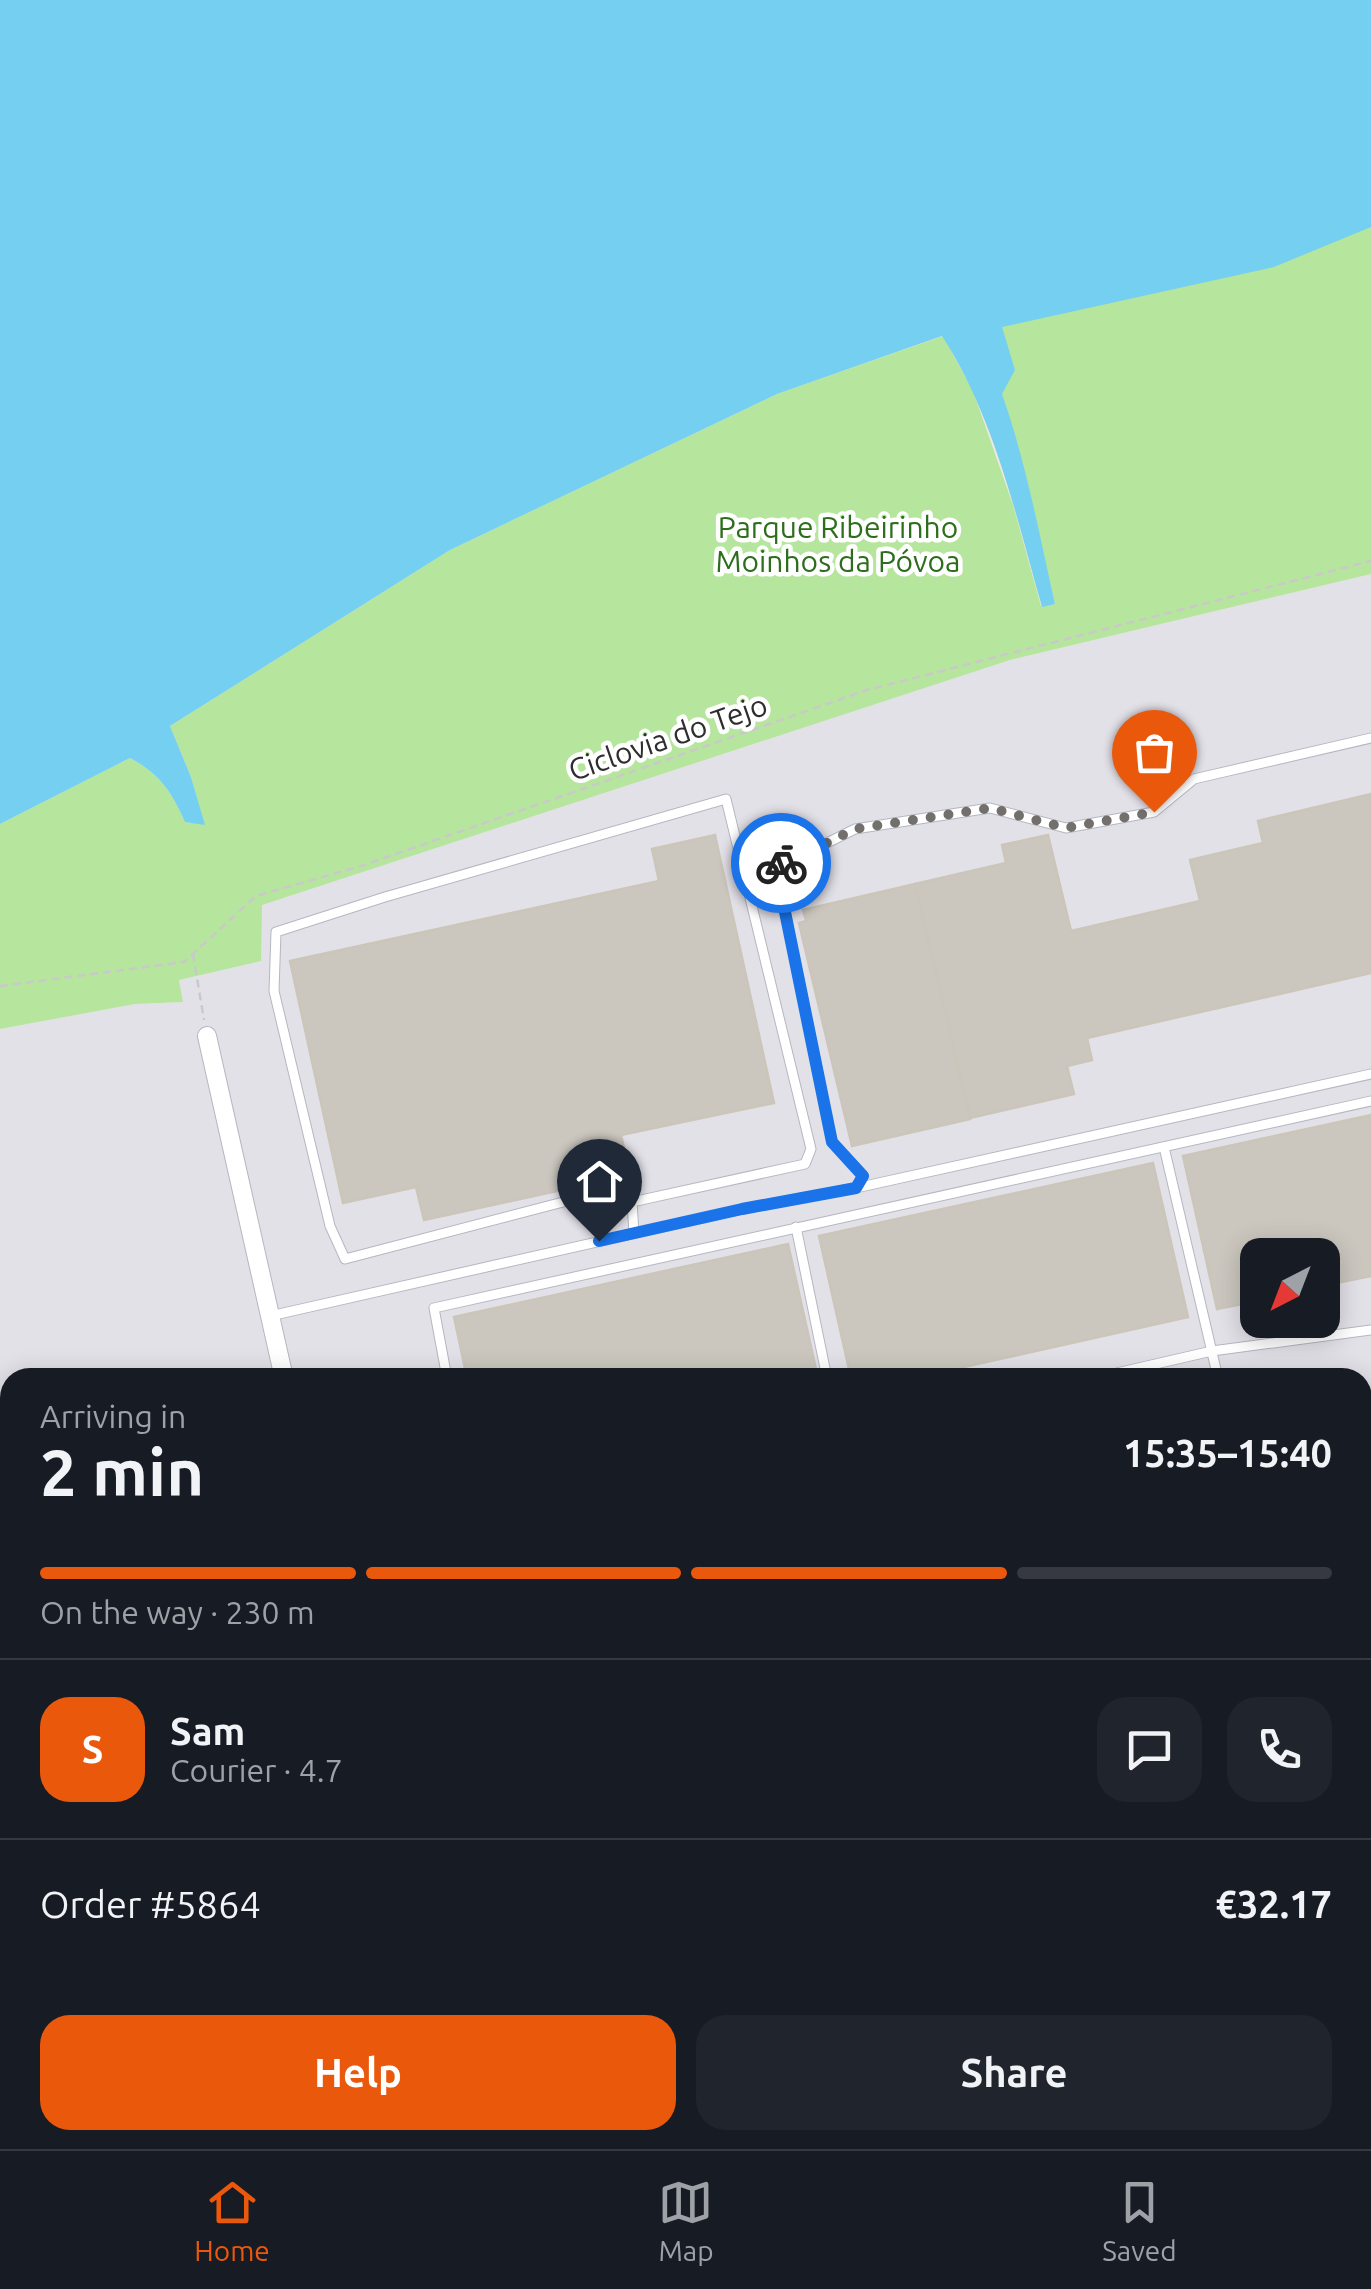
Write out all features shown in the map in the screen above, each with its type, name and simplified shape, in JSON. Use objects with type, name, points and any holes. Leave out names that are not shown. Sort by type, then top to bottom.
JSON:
[{"type":"street","points":[[207,1036],[282,1368]]},
{"type":"lane","points":[[856,1188],[863,1176],[832,1142],[785,912],[779,869],[784,854],[819,847],[855,829],[990,808],[1066,828],[1154,812],[1194,779],[1371,738]]},
{"type":"lane","points":[[726,799],[811,1149],[806,1164],[632,1202],[590,1194],[345,1260],[330,1226],[274,991],[276,932],[726,799]]},
{"type":"lane","points":[[270,1316],[1371,1074]]},
{"type":"lane","points":[[446,1368],[434,1308],[1371,1101]]},
{"type":"lane","points":[[1164,1147],[1216,1368]]},
{"type":"lane","points":[[632,1202],[634,1233]]},
{"type":"lane","points":[[796,1227],[825,1368]]},
{"type":"lane","points":[[1138,1368],[1212,1351],[1371,1330]]},
{"type":"path","name":"Ciclovia do Tejo","points":[[0,986],[184,962],[256,896],[362,866],[868,690],[1371,561]]},
{"type":"path","points":[[193,954],[207,1036]]},
{"type":"shaded area","points":[[1371,574],[1371,1368],[0,1368],[0,1029],[135,1004],[183,1002],[179,980],[261,961],[261,905],[1010,660]]},
{"type":"green space","name":"Parque Ribeirinho Moinhos da Póvoa","points":[[1371,120],[1371,574],[1010,660],[262,905],[261,961],[179,980],[183,1002],[135,1004],[0,1029],[0,824],[130,758],[164,784],[185,822],[204,824],[191,777],[170,726],[450,550],[777,394],[943,336],[973,391],[1013,505],[1041,606],[1055,604],[1032,510],[966,325]]},
{"type":"water","points":[[0,0],[1371,0],[1371,227],[1274,267],[1002,327],[1015,370],[1002,394],[1025,472],[1055,604],[1042,607],[990,433],[942,336],[777,394],[450,550],[170,726],[205,825],[185,822],[164,784],[130,758],[0,824]]},
{"type":"building","points":[[1371,794],[1371,973],[1087,1038],[1092,1060],[1067,1066],[1074,1094],[970,1118],[915,884],[1006,863],[1002,845],[1048,835],[1071,931],[1200,901],[1190,860],[1263,843],[1258,821]]},
{"type":"building","points":[[715,835],[774,1103],[621,1135],[630,1175],[424,1220],[416,1187],[343,1203],[290,961],[659,881],[652,849]]},
{"type":"building","points":[[915,884],[970,1119],[852,1146],[799,923],[806,921],[803,910]]},
{"type":"building","points":[[1371,1115],[1371,1276],[1340,1282],[1340,1238],[1240,1238],[1240,1305],[1217,1309],[1183,1156]]},
{"type":"building","points":[[1153,1163],[1188,1317],[960,1368],[849,1368],[819,1236]]},
{"type":"building","points":[[788,1244],[816,1368],[465,1368],[454,1317]]},
{"type":"way so far","points":[[781,863],[784,854],[819,847],[855,829],[990,808],[1066,828],[1154,812]]},
{"type":"route","points":[[599,1241],[856,1188],[863,1176],[832,1142],[785,912],[781,863]]}]
